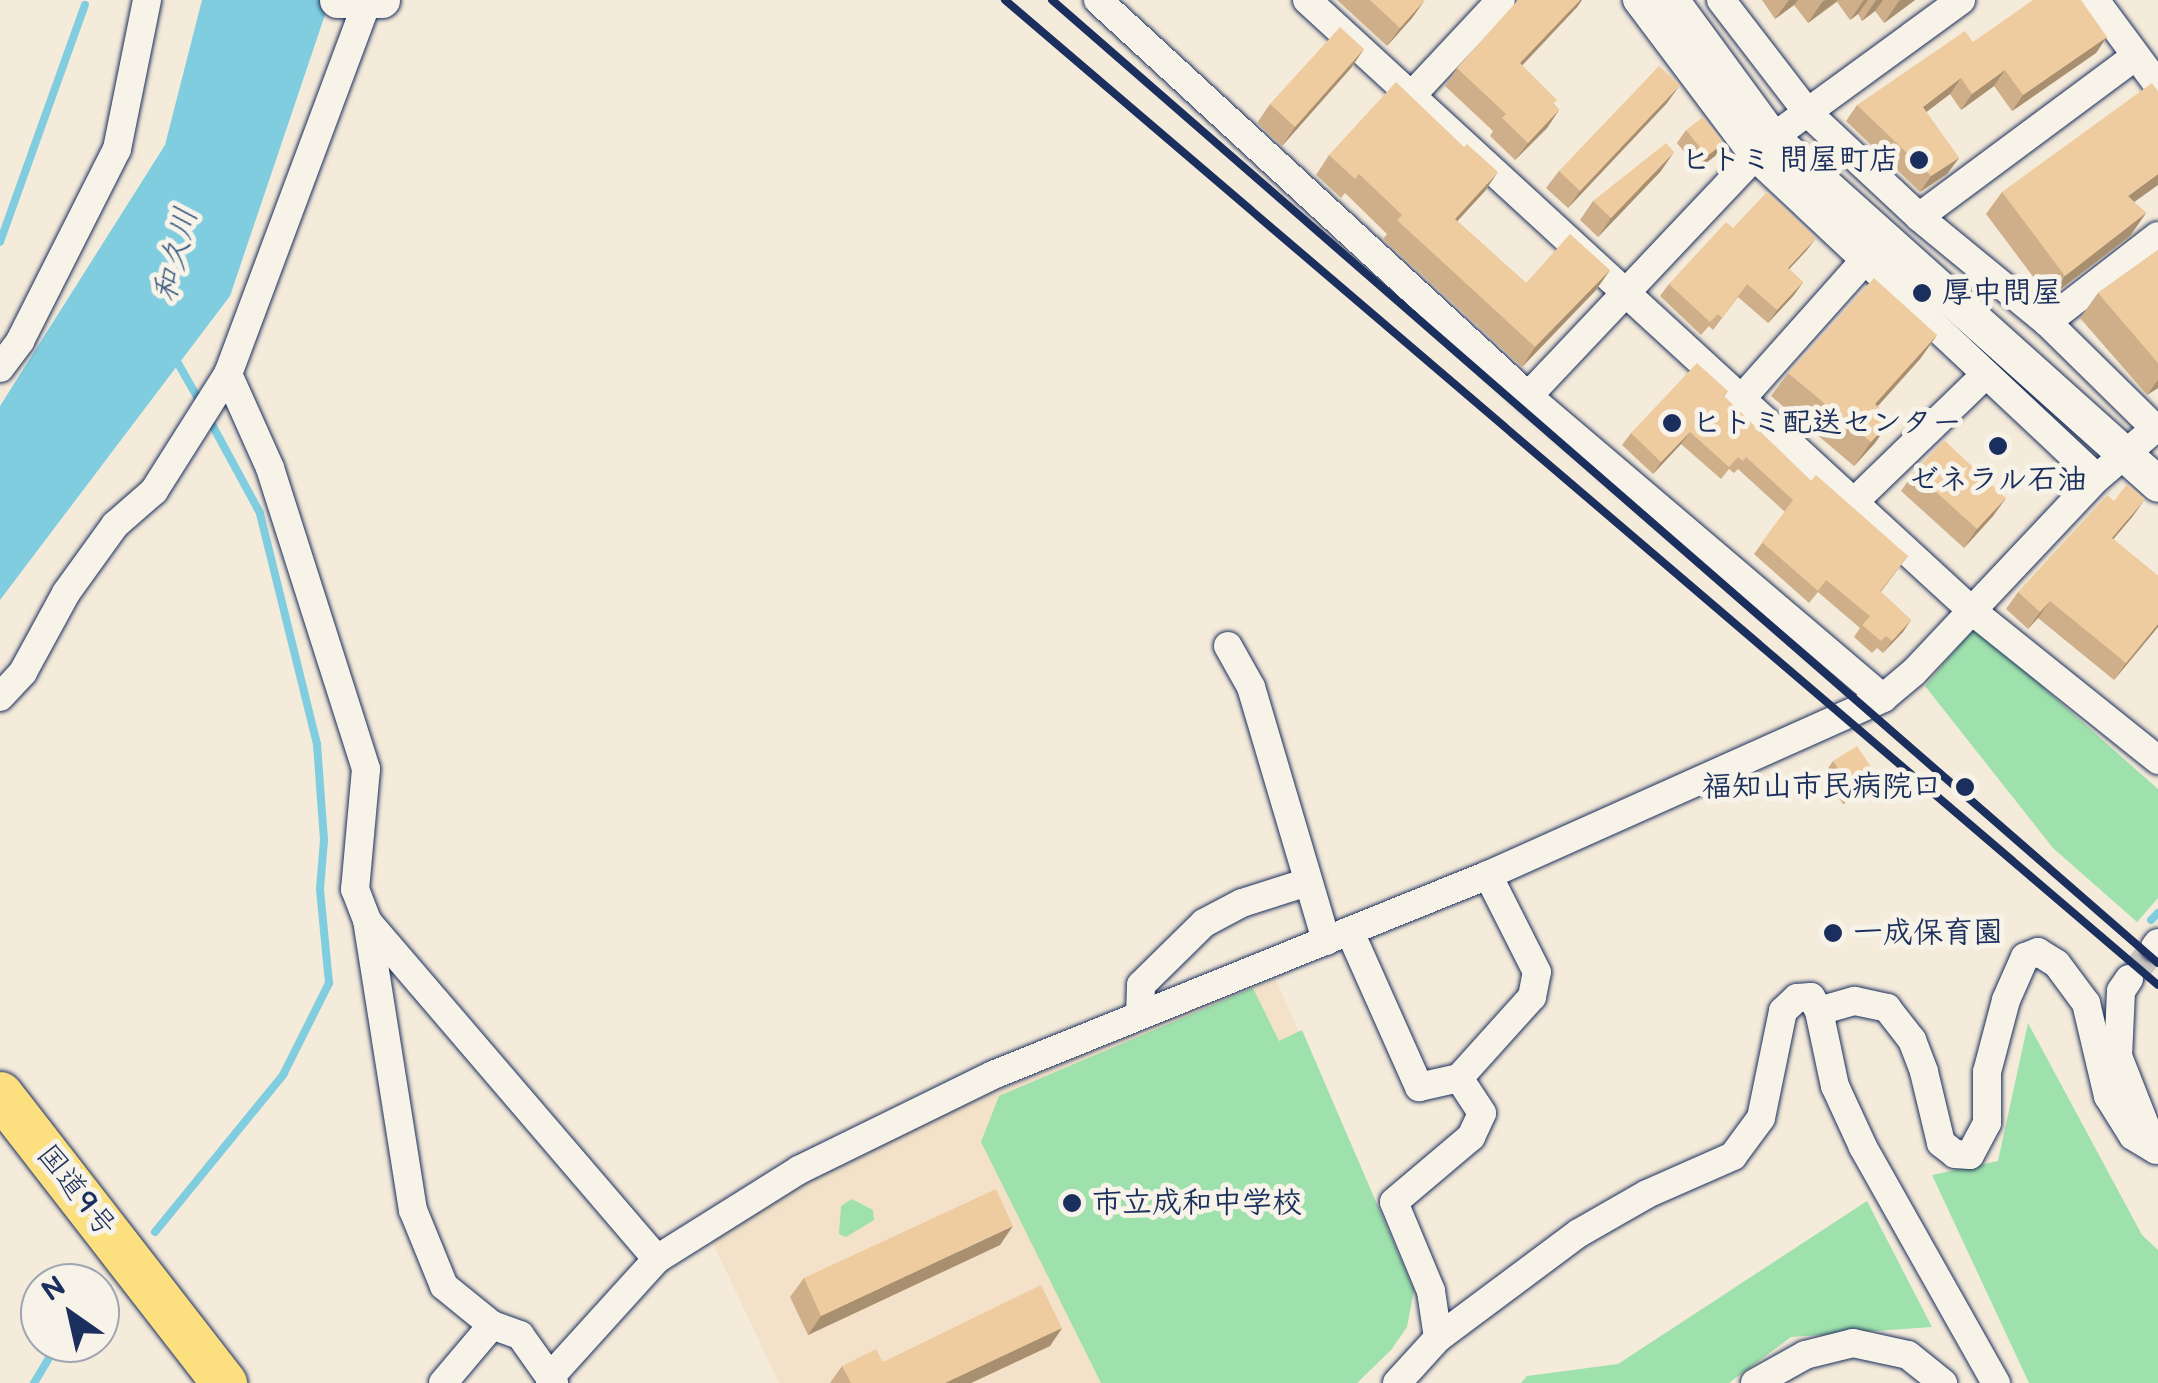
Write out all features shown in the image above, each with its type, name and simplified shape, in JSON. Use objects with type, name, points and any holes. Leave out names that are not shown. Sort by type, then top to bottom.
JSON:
[{"type":"highway","name":"国道9号","points":[[0,1094],[224,1383]]},
{"type":"street","points":[[0,368],[20,341],[117,149],[147,0]]},
{"type":"street","points":[[0,698],[24,672],[66,593],[116,525],[154,491],[228,374],[356,0]]},
{"type":"street","points":[[1098,0],[1528,396],[1883,698]]},
{"type":"street","points":[[1307,0],[1971,610],[2158,760]]},
{"type":"street","points":[[1412,95],[1501,0]]},
{"type":"street","points":[[1637,0],[1865,260],[1986,374],[2109,466],[2158,484]]},
{"type":"street","points":[[1671,0],[1763,147],[2109,466]]},
{"type":"street","points":[[228,374],[270,468],[366,768],[354,889],[368,920],[413,1210],[444,1286],[492,1325],[520,1334],[551,1381],[657,1259],[809,1165],[994,1075],[1488,875],[1883,698],[2109,466],[2157,427],[2047,322],[1919,217],[1808,113],[1721,0]]},
{"type":"street","points":[[1528,396],[1628,295],[1763,147],[1961,0]]},
{"type":"street","points":[[2095,0],[2158,85]]},
{"type":"street","points":[[1919,217],[2136,56]]},
{"type":"street","points":[[2047,322],[2158,236]]},
{"type":"street","points":[[1742,398],[1865,260]]},
{"type":"street","points":[[1855,502],[1986,374]]},
{"type":"street","points":[[1228,646],[1250,687],[1308,882],[1419,1087],[1458,1078],[1532,996],[1536,972],[1488,875]]},
{"type":"street","points":[[1140,1015],[1141,985],[1204,924],[1242,903],[1308,882]]},
{"type":"street","points":[[368,920],[657,1259]]},
{"type":"street","points":[[1819,1011],[1856,1001],[1887,1008],[1912,1040],[1924,1072],[1940,1143],[1955,1154],[1970,1155],[1987,1123],[1987,1072],[2006,1000],[2025,957],[2038,952],[2057,964],[2086,1004],[2108,1096],[2134,1136],[2157,1152]]},
{"type":"street","points":[[2128,979],[2121,991],[2118,1056],[2157,1152]]},
{"type":"street","points":[[1397,1383],[1438,1338],[1580,1233],[1646,1194],[1732,1156],[1762,1118],[1783,1012],[1797,998],[1811,997],[1819,1011],[1835,1086],[1863,1147],[1996,1383]]},
{"type":"street","points":[[1438,1338],[1432,1291],[1394,1202],[1471,1137],[1482,1113],[1458,1078]]},
{"type":"street","points":[[443,1383],[492,1325]]},
{"type":"street","points":[[1755,1383],[1806,1354],[1853,1343],[1908,1355],[1943,1383]]},
{"type":"shaded area","name":"市立成和中学校","points":[[1275,978],[1414,1290],[1407,1327],[1391,1350],[1357,1383],[779,1383],[709,1235],[902,1129]]},
{"type":"green space","points":[[1975,627],[2158,789],[2158,898],[2137,922],[2053,848],[1925,686]]},
{"type":"green space","name":"市立成和中学校","points":[[1253,988],[1279,1041],[1302,1030],[1414,1290],[1407,1327],[1391,1350],[1357,1383],[1101,1383],[981,1142],[999,1096]]},
{"type":"green space","points":[[2028,1023],[2142,1235],[2158,1250],[2158,1383],[2029,1383],[1932,1175],[1998,1161]]},
{"type":"green space","points":[[852,1199],[873,1210],[874,1220],[846,1237],[839,1234],[841,1206]]},
{"type":"green space","points":[[1867,1201],[1932,1327],[1791,1337],[1729,1383],[1521,1383],[1527,1376],[1618,1364]]},
{"type":"water","name":"和久川","points":[[202,0],[330,0],[230,296],[0,600],[0,406],[165,145]]},
{"type":"building","points":[[1370,0],[1425,0],[1400,28]]},
{"type":"building","points":[[1518,0],[1580,0],[1520,63],[1557,100],[1553,104],[1559,110],[1528,143],[1502,118],[1506,114],[1457,68]]},
{"type":"building","points":[[2033,0],[2081,0],[2107,37],[2023,95],[2005,70],[1972,94],[1961,78],[1923,107],[1959,158],[1931,176],[1857,105],[1965,31],[1973,42]]},
{"type":"building","points":[[1340,27],[1364,49],[1295,127],[1270,104]]},
{"type":"building","points":[[1659,66],[1680,85],[1580,191],[1559,171]]},
{"type":"building","points":[[1396,82],[1464,147],[1467,144],[1498,172],[1455,219],[1526,283],[1570,234],[1610,270],[1535,347],[1397,220],[1402,215],[1359,174],[1355,179],[1329,155]]},
{"type":"building","points":[[2152,83],[2158,91],[2158,174],[2128,196],[2146,213],[2065,276],[2002,192]]},
{"type":"building","points":[[1703,117],[1724,143],[1707,156],[1686,130]]},
{"type":"building","points":[[1666,143],[1674,152],[1611,218],[1593,201]]},
{"type":"building","points":[[1767,192],[1816,238],[1788,268],[1803,282],[1777,310],[1747,284],[1722,318],[1718,314],[1710,322],[1669,284],[1726,222],[1733,228]]},
{"type":"building","points":[[2158,250],[2158,363],[2098,293]]},
{"type":"building","points":[[1874,278],[1937,335],[1875,404],[1892,419],[1871,442],[1788,373]]},
{"type":"building","points":[[1697,363],[1728,391],[1724,396],[1811,481],[1816,475],[1908,556],[1880,591],[1911,620],[1892,641],[1886,636],[1881,641],[1862,625],[1870,616],[1826,580],[1818,591],[1762,542],[1793,500],[1746,457],[1743,461],[1738,457],[1729,467],[1690,432],[1661,462],[1631,433]]},
{"type":"building","points":[[1944,440],[2006,498],[1977,529],[1914,472]]},
{"type":"building","points":[[2127,484],[2145,499],[2112,538],[2158,576],[2158,624],[2126,663],[2050,601],[2040,612],[2018,592],[2107,495],[2114,501]]},
{"type":"building","points":[[1857,746],[1877,776],[1852,791],[1833,761]]},
{"type":"building","points":[[996,1189],[1013,1226],[821,1316],[804,1278]]},
{"type":"building","points":[[1041,1285],[1062,1328],[945,1383],[851,1383],[842,1366],[876,1349],[883,1362]]},
{"type":"waterway","points":[[0,242],[85,5]]},
{"type":"waterway","points":[[175,358],[200,402]]},
{"type":"waterway","points":[[155,1232],[283,1075],[329,983],[320,889],[324,840],[317,744],[260,513],[209,419]]},
{"type":"waterway","points":[[2151,920],[2158,913]]},
{"type":"waterway","points":[[34,1383],[46,1363]]},
{"type":"tunnel","points":[[2129,979],[2155,947]]},
{"type":"railway","points":[[1005,0],[2158,985]]},
{"type":"railway","points":[[1052,0],[2158,963]]},
{"type":"place","name":"ヒトミ 問屋町店","points":[[1919,160]]},
{"type":"place","name":"厚中問屋","points":[[1922,293]]},
{"type":"place","name":"ヒトミ配送センター","points":[[1672,423]]},
{"type":"place","name":"ゼネラル石油","points":[[1998,446]]},
{"type":"place","name":"福知山市民病院口","points":[[1965,787]]},
{"type":"place","name":"一成保育園","points":[[1833,933]]},
{"type":"place","name":"市立成和中学校","points":[[1072,1203]]}]
